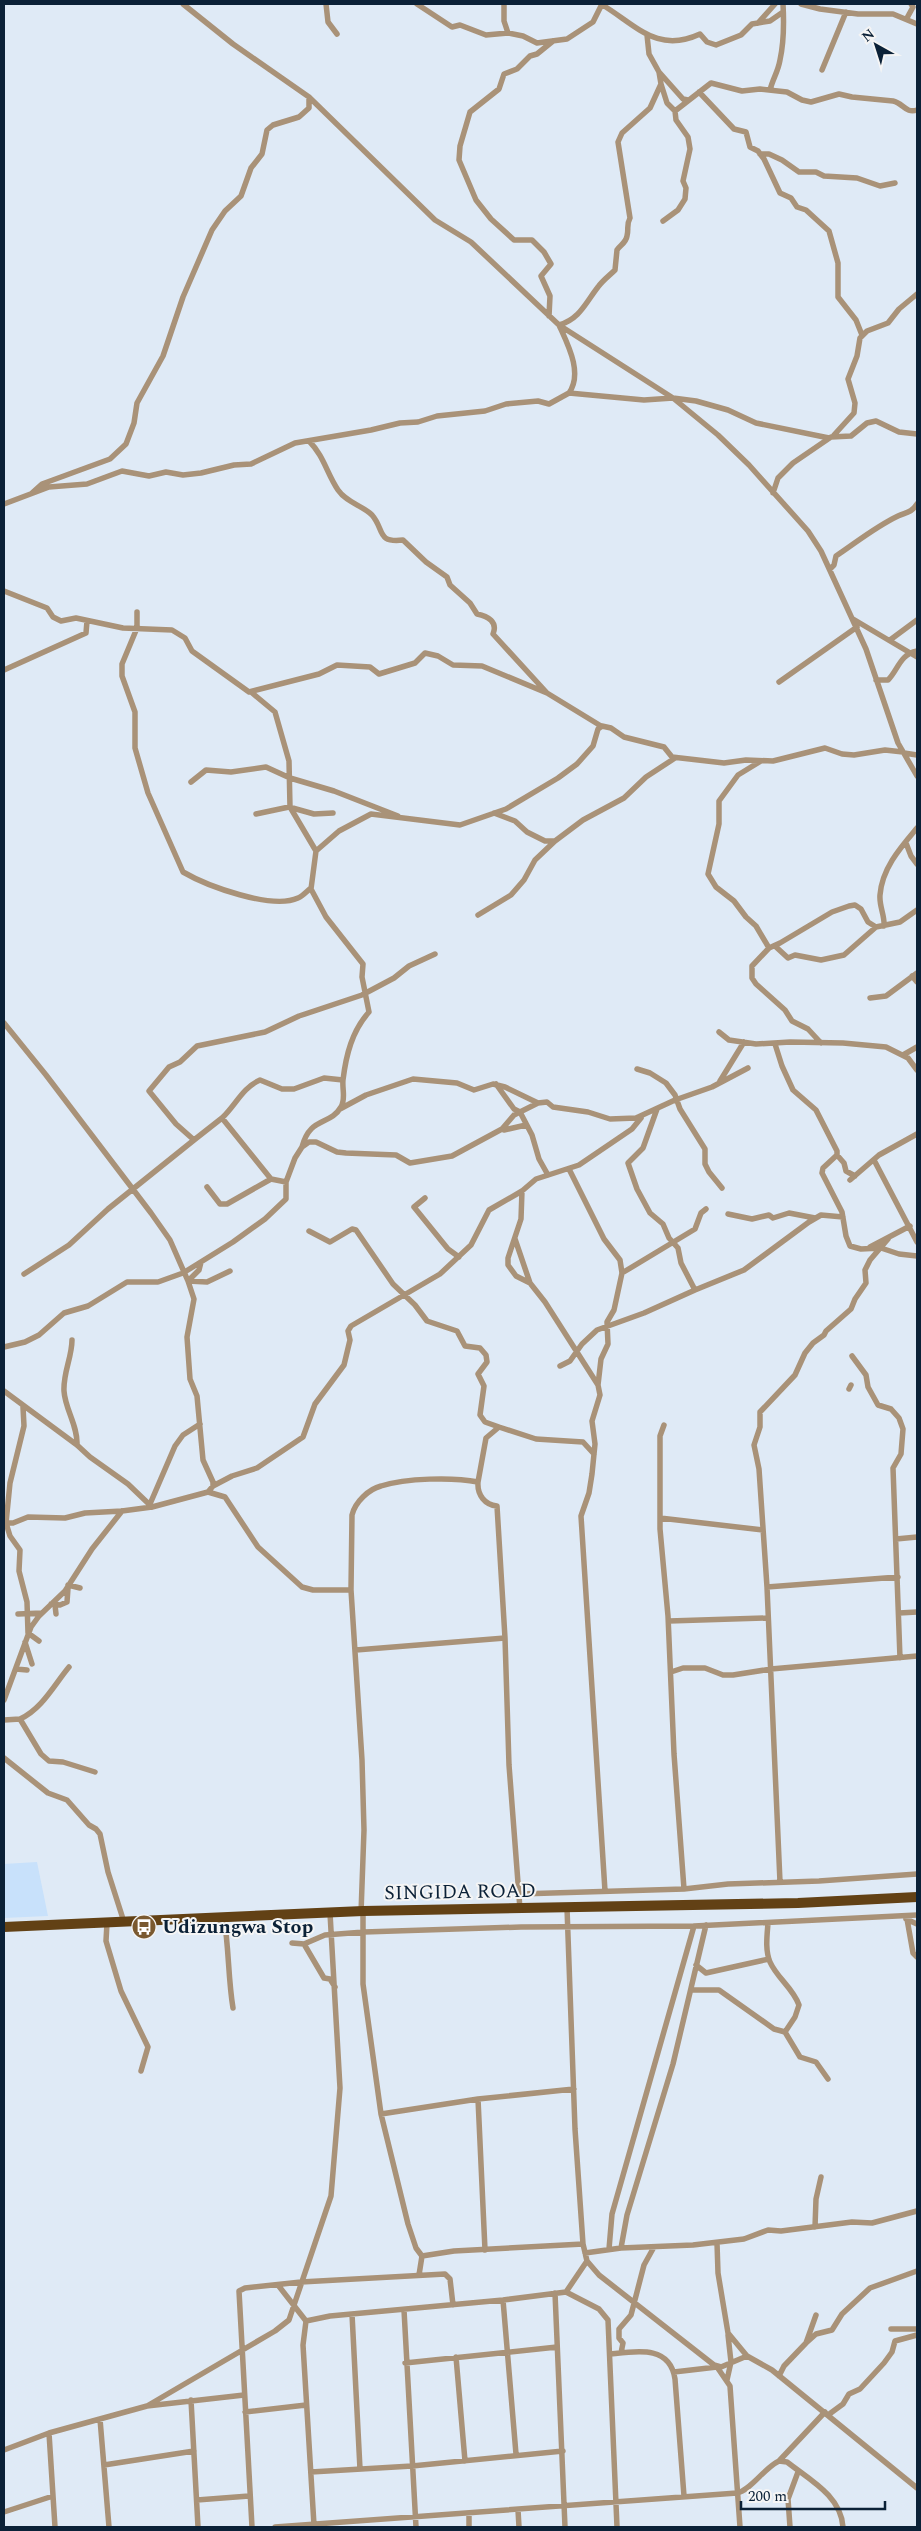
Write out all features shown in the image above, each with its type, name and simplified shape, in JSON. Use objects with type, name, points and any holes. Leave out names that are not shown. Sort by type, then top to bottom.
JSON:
[{"type":"highway","name":"SINGIDA ROAD","points":[[4,1927],[330,1913],[798,1903],[917,1897]]},
{"type":"street","points":[[182,4],[233,44],[309,97],[430,216],[471,242],[560,325],[672,398],[722,439],[808,531],[830,569],[853,619],[876,680],[885,711],[903,751],[917,776]]},
{"type":"street","points":[[326,4],[328,22],[336,34]]},
{"type":"street","points":[[417,4],[452,26],[460,25],[486,34],[508,33],[523,36],[537,43],[567,39],[590,25],[596,18],[601,4],[647,35],[671,42],[700,34],[707,42],[716,45],[740,35],[749,25],[772,21],[783,12]]},
{"type":"street","points":[[504,4],[504,17],[508,33]]},
{"type":"street","points":[[758,22],[775,4]]},
{"type":"street","points":[[770,90],[772,78],[781,58],[784,36],[783,4]]},
{"type":"street","points":[[801,4],[814,8],[846,12],[893,14],[907,18],[917,24]]},
{"type":"street","points":[[907,18],[913,7],[911,4]]},
{"type":"street","points":[[822,70],[846,12]]},
{"type":"street","points":[[647,35],[649,54],[658,72],[667,103],[675,111],[676,120],[688,137],[689,144],[689,159],[683,181],[686,188],[685,199],[678,210],[663,221]]},
{"type":"street","points":[[550,316],[550,296],[541,276],[551,264],[548,257],[532,240],[514,240],[497,225],[476,200],[459,160],[460,146],[470,112],[499,89],[504,74],[517,69],[530,56],[537,54],[553,41]]},
{"type":"street","points":[[658,72],[683,100],[688,100]]},
{"type":"street","points":[[675,111],[711,82],[742,91],[760,89],[787,92],[802,100],[811,102],[839,94],[898,102],[905,109],[912,112],[917,110]]},
{"type":"street","points":[[560,325],[575,318],[599,285],[615,270],[617,250],[627,237],[627,223],[630,218],[626,203],[625,174],[618,142],[622,133],[650,108],[661,84]]},
{"type":"street","points":[[700,92],[734,129],[746,132],[750,147],[760,154],[780,193],[791,198],[797,207],[806,210],[830,231],[838,263],[838,296],[856,320],[862,335],[848,379],[855,403],[854,413],[832,436],[793,463],[778,478],[773,493]]},
{"type":"street","points":[[29,495],[42,484],[110,459],[126,444],[134,423],[137,403],[163,356],[182,297],[212,230],[225,211],[241,196],[250,168],[262,154],[267,130],[273,125],[302,115],[308,108],[309,97]]},
{"type":"street","points":[[760,154],[769,154],[782,160],[798,172],[816,172],[824,176],[857,178],[880,186],[895,183]]},
{"type":"street","points":[[862,335],[888,323],[917,294]]},
{"type":"street","points":[[4,504],[56,486],[90,483],[122,471],[143,475],[166,472],[183,475],[234,465],[251,464],[287,446],[400,423],[418,422],[437,416],[485,411],[506,404],[538,401],[549,404],[569,393],[574,386],[575,373],[572,357],[560,325]]},
{"type":"street","points":[[569,393],[644,400],[672,398],[704,402],[756,423],[832,436],[851,436],[867,423],[876,421],[899,432],[917,434]]},
{"type":"street","points":[[309,441],[327,465],[330,478],[339,492],[350,503],[369,513],[385,538],[390,542],[403,540],[426,562],[447,578],[450,585],[470,603],[477,614],[484,615],[493,622],[495,629],[493,634],[499,642],[547,693]]},
{"type":"street","points":[[830,569],[834,565],[836,556],[867,532],[910,513],[917,504]]},
{"type":"street","points":[[4,590],[47,608],[53,617],[61,621],[76,618],[136,628],[172,630],[185,638],[192,651],[240,687],[251,692],[275,712],[289,761],[290,807],[316,851],[311,888],[326,917],[363,964],[364,994],[369,1012],[354,1032],[343,1080],[344,1096],[340,1109]]},
{"type":"street","points":[[137,612],[136,628],[126,653],[122,670],[127,695],[134,712],[135,748],[148,793],[183,872],[214,887],[260,900],[298,898],[311,888]]},
{"type":"street","points":[[853,619],[914,652],[917,657]]},
{"type":"street","points":[[890,640],[917,620]]},
{"type":"street","points":[[4,670],[86,633],[87,621]]},
{"type":"street","points":[[779,682],[856,627]]},
{"type":"street","points":[[876,680],[888,680],[897,665],[914,652]]},
{"type":"street","points":[[251,692],[319,674],[337,665],[370,667],[379,674],[415,663],[425,653],[438,656],[453,665],[482,666],[547,693],[600,726],[611,728],[631,740],[664,747],[675,758],[701,762],[729,763],[746,760],[761,761],[783,759],[825,748],[842,754],[854,755],[885,750],[903,751],[917,755]]},
{"type":"street","points":[[316,851],[340,831],[371,814],[460,826],[512,807],[564,774],[590,750],[600,726]]},
{"type":"street","points":[[478,916],[511,895],[524,880],[535,860],[555,841],[583,820],[624,798],[646,777],[675,758]]},
{"type":"street","points":[[761,761],[738,775],[719,801],[719,824],[708,874],[716,887],[734,901],[746,918],[756,926],[772,947],[788,958],[796,955],[821,960],[849,952],[876,927],[900,922],[917,910]]},
{"type":"street","points":[[191,782],[206,770],[231,772],[255,767],[266,767],[290,778],[334,791],[403,817]]},
{"type":"street","points":[[256,814],[290,807],[314,814],[333,813]]},
{"type":"street","points":[[492,813],[515,821],[528,832],[544,841],[555,841]]},
{"type":"street","points":[[884,926],[881,891],[891,860],[917,828]]},
{"type":"street","points":[[906,843],[911,856],[917,864]]},
{"type":"street","points":[[821,1043],[808,1029],[792,1021],[785,1010],[752,978],[752,966],[772,947],[815,921],[849,906],[855,905],[861,909],[868,922],[876,927]]},
{"type":"street","points":[[194,1140],[176,1124],[149,1091],[169,1067],[180,1062],[197,1046],[265,1032],[299,1016],[364,994],[394,978],[409,966],[435,954]]},
{"type":"street","points":[[870,998],[886,996],[915,974],[917,982]]},
{"type":"street","points":[[4,1023],[46,1074],[170,1240],[188,1281],[194,1301],[187,1350],[190,1379],[197,1396],[203,1460],[214,1482],[213,1486]]},
{"type":"street","points":[[720,1032],[729,1040],[744,1042],[775,1044],[790,1042],[821,1043],[886,1047],[902,1055],[917,1070]]},
{"type":"street","points":[[720,1082],[744,1042]]},
{"type":"street","points":[[775,1044],[793,1090],[816,1110],[838,1150],[837,1155],[823,1168],[822,1173],[843,1217],[846,1236],[850,1246],[881,1248],[899,1254],[917,1256]]},
{"type":"street","points":[[902,1055],[917,1047]]},
{"type":"street","points":[[208,1492],[213,1486],[232,1476],[251,1472],[300,1440],[307,1430],[315,1404],[344,1365],[350,1341],[348,1330],[387,1303],[403,1296],[440,1274],[471,1245],[489,1210],[522,1191],[536,1179],[569,1169],[632,1130],[642,1117],[677,1099],[720,1082],[748,1068]]},
{"type":"street","points":[[637,1069],[650,1073],[666,1083],[705,1149],[705,1164],[709,1172],[722,1188]]},
{"type":"street","points":[[24,1274],[69,1245],[132,1190],[222,1118],[235,1106],[243,1092],[260,1080],[282,1089],[294,1089],[324,1078],[343,1080]]},
{"type":"street","points":[[4,1347],[25,1342],[39,1334],[64,1313],[88,1306],[127,1282],[158,1282],[183,1273],[271,1214],[286,1199],[286,1182],[295,1158],[311,1127],[366,1095],[396,1086],[409,1079],[430,1079],[457,1083],[474,1090],[484,1085],[496,1084],[538,1103]]},
{"type":"street","points":[[496,1084],[514,1109],[520,1112],[532,1135],[539,1159],[548,1175]]},
{"type":"street","points":[[499,1131],[514,1115],[538,1103],[547,1102],[553,1106],[588,1112],[610,1119],[642,1117]]},
{"type":"street","points":[[657,1109],[642,1148],[628,1163],[640,1195],[652,1216],[663,1224],[673,1243],[678,1248],[681,1263],[695,1290]]},
{"type":"street","points":[[222,1118],[271,1179],[286,1182]]},
{"type":"street","points":[[302,1147],[316,1142],[337,1152],[396,1155],[410,1163],[452,1156],[499,1131],[526,1125]]},
{"type":"street","points":[[837,1155],[852,1178],[879,1155],[917,1134]]},
{"type":"street","points":[[874,1160],[917,1242]]},
{"type":"street","points":[[569,1169],[604,1239],[620,1260],[622,1273],[614,1310],[607,1322],[608,1344],[601,1359],[598,1385],[600,1395],[592,1421],[594,1454],[589,1493],[581,1516],[605,1891]]},
{"type":"street","points":[[207,1187],[220,1204],[227,1204],[271,1179]]},
{"type":"street","points":[[522,1191],[521,1218],[508,1258],[508,1265],[516,1276],[530,1283]]},
{"type":"street","points":[[425,1198],[414,1208],[448,1249],[459,1257]]},
{"type":"street","points":[[622,1273],[695,1229],[701,1213],[706,1209]]},
{"type":"street","points":[[728,1214],[752,1219],[769,1215],[773,1218],[789,1213],[816,1218]]},
{"type":"street","points":[[560,1366],[568,1363],[593,1333],[644,1314],[744,1270],[816,1218],[821,1216],[843,1217]]},
{"type":"street","points":[[868,1248],[910,1226]]},
{"type":"street","points":[[309,1231],[330,1242],[352,1228],[356,1230],[403,1296],[415,1305],[427,1321],[457,1332],[465,1346],[480,1348],[486,1355],[487,1362],[478,1374],[484,1386],[480,1415],[485,1422],[536,1438],[583,1442],[594,1454]]},
{"type":"street","points":[[516,1238],[530,1283],[545,1302],[576,1354],[598,1385]]},
{"type":"street","points":[[780,1882],[767,1587],[759,1469],[754,1444],[760,1427],[760,1412],[794,1375],[805,1353],[813,1343],[851,1309],[855,1298],[866,1284],[865,1270],[888,1239]]},
{"type":"street","points":[[188,1281],[199,1270],[201,1262]]},
{"type":"street","points":[[188,1281],[207,1282],[230,1271]]},
{"type":"street","points":[[72,1340],[72,1350],[64,1382],[64,1392],[78,1436],[77,1444]]},
{"type":"street","points":[[852,1356],[866,1375],[868,1387],[878,1405],[890,1409],[899,1418],[903,1430],[901,1454],[893,1468],[900,1658]]},
{"type":"street","points":[[4,1391],[77,1444],[90,1457],[151,1505]]},
{"type":"street","points":[[24,1407],[24,1426],[10,1483],[5,1523],[10,1536],[20,1550],[19,1571],[27,1613],[28,1633]]},
{"type":"street","points":[[151,1505],[176,1446],[183,1435],[200,1424]]},
{"type":"street","points":[[664,1425],[660,1436],[660,1518],[669,1621],[684,1889]]},
{"type":"street","points":[[499,1427],[486,1438],[478,1482],[483,1500],[490,1505],[497,1506],[505,1638],[508,1733],[520,1909]]},
{"type":"street","points":[[583,1442],[594,1433]]},
{"type":"street","points":[[420,2275],[422,2256],[416,2248],[408,2224],[382,2114],[368,2004],[363,1984],[364,1830],[356,1650],[351,1590],[352,1515],[354,1508],[370,1491],[380,1486],[403,1482],[464,1479],[478,1482]]},
{"type":"street","points":[[5,1523],[28,1517],[65,1518],[86,1513],[122,1511],[208,1492],[225,1497],[258,1547],[302,1587],[313,1590],[351,1590]]},
{"type":"street","points":[[4,1700],[28,1633],[42,1613],[53,1605],[70,1586],[92,1548],[122,1511]]},
{"type":"street","points":[[660,1518],[763,1530]]},
{"type":"street","points":[[896,1539],[917,1537]]},
{"type":"street","points":[[767,1587],[898,1578]]},
{"type":"street","points":[[70,1586],[80,1588]]},
{"type":"street","points":[[53,1605],[56,1614]]},
{"type":"street","points":[[899,1613],[917,1612]]},
{"type":"street","points":[[18,1614],[42,1613]]},
{"type":"street","points":[[669,1621],[768,1618]]},
{"type":"street","points":[[28,1633],[39,1641]]},
{"type":"street","points":[[356,1650],[505,1638]]},
{"type":"street","points":[[25,1642],[32,1664]]},
{"type":"street","points":[[671,1672],[683,1668],[705,1668],[723,1675],[733,1675],[771,1669],[917,1656]]},
{"type":"street","points":[[4,1720],[28,1715],[48,1696],[69,1667]]},
{"type":"street","points":[[16,1669],[27,1670]]},
{"type":"street","points":[[20,1718],[41,1754],[49,1761],[63,1762],[95,1772]]},
{"type":"street","points":[[4,1758],[55,1797],[67,1800],[88,1825],[96,1828],[100,1834],[108,1872],[124,1922]]},
{"type":"street","points":[[519,1894],[684,1889],[917,1874]]},
{"type":"street","points":[[567,1908],[574,2129],[583,2244],[587,2261],[599,2275],[717,2366],[727,2380]]},
{"type":"street","points":[[147,2406],[241,2351],[289,2320],[331,2196],[340,2088],[330,1913]]},
{"type":"street","points":[[292,1943],[304,1944],[331,1934],[364,1932],[567,1926],[694,1926],[917,1915]]},
{"type":"street","points":[[900,1916],[917,1924]]},
{"type":"street","points":[[224,1918],[228,1945],[228,1978],[233,2008]]},
{"type":"street","points":[[907,1920],[913,1953],[917,1957]]},
{"type":"street","points":[[107,1923],[106,1941],[121,1991],[148,2047],[141,2071]]},
{"type":"street","points":[[768,1923],[767,1945],[769,1959],[799,2005],[795,2017],[785,2032]]},
{"type":"street","points":[[621,2248],[627,2215],[673,2064],[706,1925]]},
{"type":"street","points":[[609,2249],[612,2214],[694,1926]]},
{"type":"street","points":[[304,1944],[324,1978],[330,1979],[335,1987]]},
{"type":"street","points":[[696,1965],[706,1973],[769,1959]]},
{"type":"street","points":[[691,1990],[719,1990],[774,2029],[785,2032],[800,2057],[816,2062],[828,2079]]},
{"type":"street","points":[[382,2114],[478,2099],[574,2089]]},
{"type":"street","points":[[478,2099],[485,2250]]},
{"type":"street","points":[[815,2227],[816,2199],[820,2177]]},
{"type":"street","points":[[585,2253],[621,2248],[717,2243],[751,2238],[768,2230],[781,2231],[852,2222],[872,2223],[917,2211]]},
{"type":"street","points":[[717,2243],[718,2273],[731,2362],[727,2380],[730,2395],[740,2527]]},
{"type":"street","points":[[422,2256],[583,2244]]},
{"type":"street","points":[[621,2353],[623,2343],[619,2338],[619,2329],[631,2315],[644,2265],[654,2247]]},
{"type":"street","points":[[566,2292],[587,2261]]},
{"type":"street","points":[[779,2376],[784,2366],[806,2343],[816,2334],[832,2330],[842,2314],[870,2288],[917,2271]]},
{"type":"street","points":[[252,2527],[239,2291],[245,2288],[301,2282],[420,2275],[449,2276],[453,2305]]},
{"type":"street","points":[[278,2285],[306,2322],[302,2345],[314,2525]]},
{"type":"street","points":[[306,2322],[330,2316],[503,2300],[555,2293],[566,2292],[578,2296],[605,2314],[608,2320],[611,2354],[617,2527]]},
{"type":"street","points":[[555,2293],[565,2527]]},
{"type":"street","points":[[503,2300],[516,2454]]},
{"type":"street","points":[[404,2310],[416,2527]]},
{"type":"street","points":[[352,2314],[360,2469]]},
{"type":"street","points":[[806,2343],[816,2315]]},
{"type":"street","points":[[897,2340],[891,2329],[917,2329]]},
{"type":"street","points":[[728,2333],[747,2356],[779,2376],[917,2488]]},
{"type":"street","points":[[274,2527],[469,2514],[744,2491],[764,2471],[779,2461],[827,2414],[843,2404],[848,2395],[860,2389],[884,2363],[897,2340],[917,2335]]},
{"type":"street","points":[[406,2362],[557,2347]]},
{"type":"street","points":[[611,2354],[662,2355],[669,2361],[674,2372],[684,2496]]},
{"type":"street","points":[[674,2372],[717,2366],[747,2356]]},
{"type":"street","points":[[456,2357],[465,2461]]},
{"type":"street","points":[[4,2450],[50,2434],[147,2406],[244,2395]]},
{"type":"street","points":[[191,2400],[198,2527]]},
{"type":"street","points":[[245,2412],[306,2405]]},
{"type":"street","points":[[100,2419],[109,2527]]},
{"type":"street","points":[[50,2434],[55,2527]]},
{"type":"street","points":[[311,2472],[412,2466],[516,2454],[563,2451]]},
{"type":"street","points":[[104,2466],[194,2452]]},
{"type":"street","points":[[779,2461],[787,2462],[838,2504],[843,2527]]},
{"type":"street","points":[[790,2527],[788,2499],[798,2472]]},
{"type":"street","points":[[4,2512],[54,2496]]},
{"type":"street","points":[[197,2500],[249,2496]]},
{"type":"street","points":[[518,2510],[519,2527]]},
{"type":"street","points":[[469,2514],[469,2527]]},
{"type":"shaded area","points":[[37,1862],[48,1916],[4,1918],[4,1864]]},
{"type":"place","name":"Udizungwa Stop","points":[[144,1927]]}]
